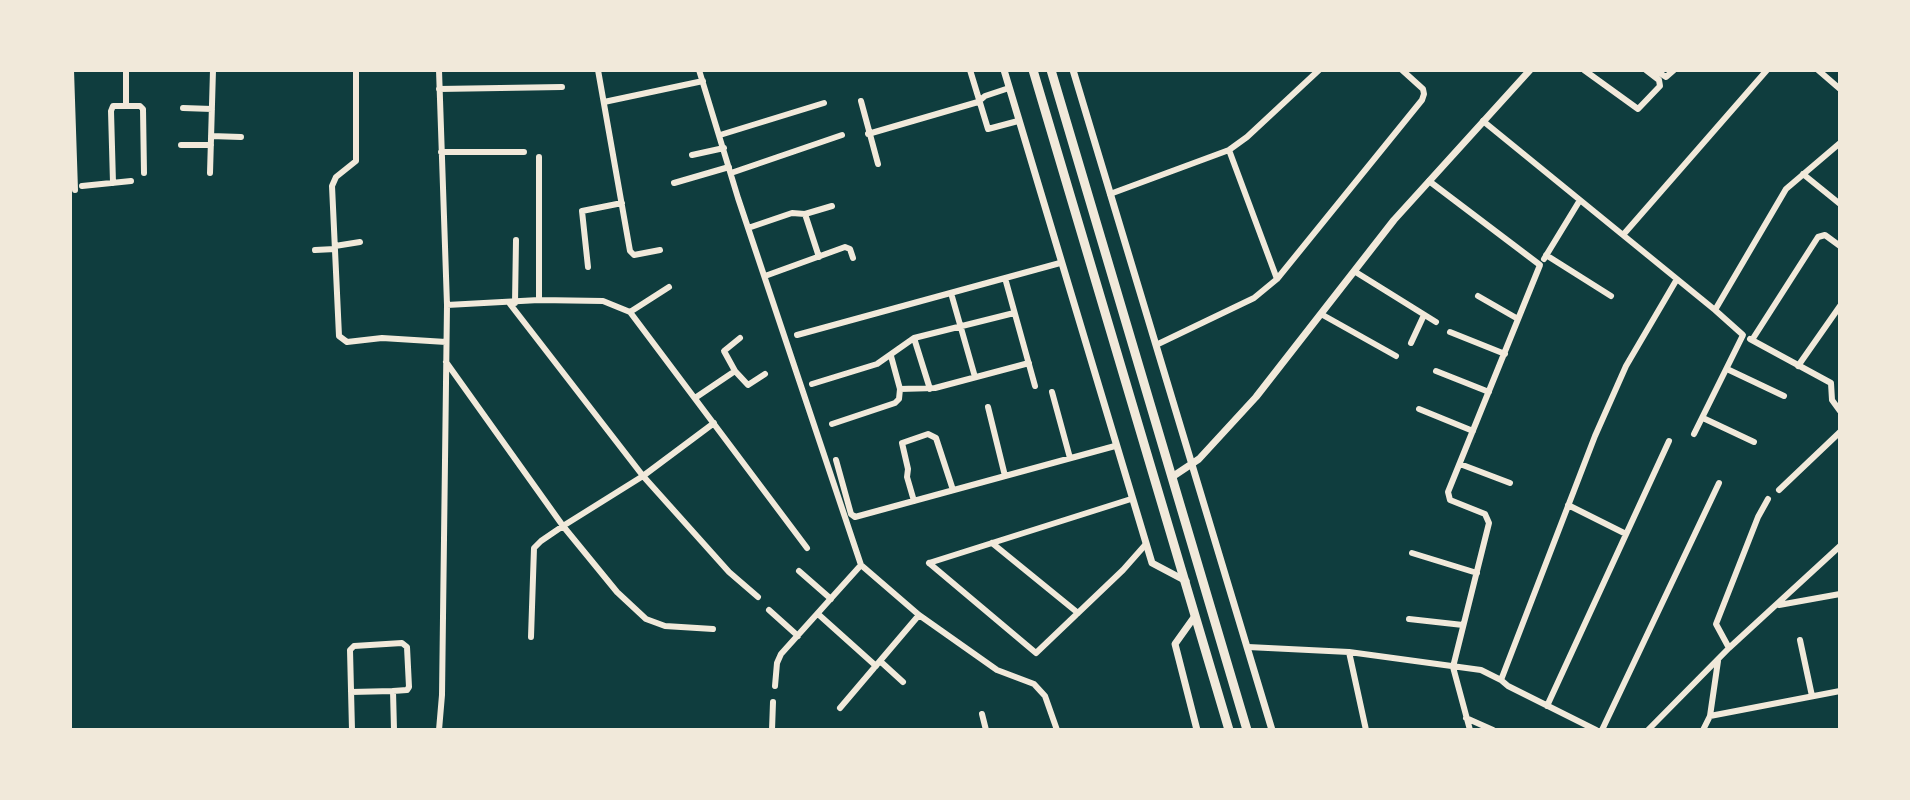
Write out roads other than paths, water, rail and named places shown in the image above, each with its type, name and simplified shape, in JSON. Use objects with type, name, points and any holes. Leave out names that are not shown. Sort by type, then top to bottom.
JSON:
[{"type":"main road","points":[[1033,70],[1229,730]]},
{"type":"main road","points":[[1051,70],[1247,730]]},
{"type":"street","points":[[71,70],[75,190]]},
{"type":"street","points":[[126,70],[126,105]]},
{"type":"street","points":[[210,173],[213,70]]},
{"type":"street","points":[[356,70],[356,161],[333,181],[339,336],[347,342],[382,338],[446,342]]},
{"type":"street","points":[[439,70],[447,305],[439,730]]},
{"type":"street","points":[[598,70],[631,253],[638,255],[660,250]]},
{"type":"street","points":[[699,70],[748,228],[861,565],[919,615],[997,670],[1034,684],[1045,696],[1057,730]]},
{"type":"street","points":[[970,70],[989,130],[1018,121]]},
{"type":"street","points":[[1004,70],[1152,563],[1186,581]]},
{"type":"street","points":[[1073,70],[1272,730]]},
{"type":"street","points":[[1110,194],[1229,150],[1319,70]]},
{"type":"street","points":[[1156,345],[1254,298],[1277,279],[1422,100],[1423,89],[1402,70]]},
{"type":"street","points":[[1172,477],[1191,464],[1256,397],[1394,220],[1530,70]]},
{"type":"street","points":[[1584,70],[1638,109],[1660,86],[1659,80],[1646,70]]},
{"type":"street","points":[[1655,70],[1666,77],[1674,70]]},
{"type":"street","points":[[1623,235],[1767,70]]},
{"type":"street","points":[[1818,70],[1840,89]]},
{"type":"street","points":[[604,102],[703,81]]},
{"type":"street","points":[[439,89],[562,87]]},
{"type":"street","points":[[868,134],[978,102],[985,96],[1009,88]]},
{"type":"street","points":[[861,101],[878,164]]},
{"type":"street","points":[[720,135],[824,103]]},
{"type":"street","points":[[113,183],[113,106],[140,106],[143,109],[144,173]]},
{"type":"street","points":[[183,108],[212,109]]},
{"type":"street","points":[[1483,121],[1743,335],[1831,383],[1832,400],[1840,411]]},
{"type":"street","points":[[674,183],[730,170],[842,135]]},
{"type":"street","points":[[211,136],[241,137]]},
{"type":"street","points":[[1715,310],[1786,189],[1840,143]]},
{"type":"street","points":[[181,145],[211,145]]},
{"type":"street","points":[[692,155],[724,148]]},
{"type":"street","points":[[1229,150],[1277,279]]},
{"type":"street","points":[[441,152],[524,152]]},
{"type":"street","points":[[539,157],[539,300]]},
{"type":"street","points":[[1803,174],[1840,204]]},
{"type":"street","points":[[82,186],[131,181]]},
{"type":"street","points":[[1429,181],[1540,265]]},
{"type":"street","points":[[1470,730],[1453,667],[1488,528],[1488,517],[1447,497],[1540,265],[1580,200]]},
{"type":"street","points":[[588,267],[582,211],[622,203]]},
{"type":"street","points":[[748,228],[792,213],[805,214],[832,206]]},
{"type":"street","points":[[805,214],[819,257]]},
{"type":"street","points":[[1752,340],[1818,237],[1825,235],[1840,246]]},
{"type":"street","points":[[516,240],[512,304],[643,476],[729,572],[758,597]]},
{"type":"street","points":[[315,250],[360,242]]},
{"type":"street","points":[[765,276],[847,247],[853,258]]},
{"type":"street","points":[[1546,255],[1611,296]]},
{"type":"street","points":[[797,335],[1060,263]]},
{"type":"street","points":[[1354,271],[1436,322]]},
{"type":"street","points":[[1005,278],[1035,386]]},
{"type":"street","points":[[1501,680],[1568,505],[1626,366],[1677,279]]},
{"type":"street","points":[[630,312],[669,287]]},
{"type":"street","points":[[951,293],[975,377]]},
{"type":"street","points":[[1478,296],[1518,319]]},
{"type":"street","points":[[447,305],[512,304],[539,300],[603,301],[630,312],[807,548]]},
{"type":"street","points":[[1798,366],[1840,306]]},
{"type":"street","points":[[812,384],[877,364],[914,338],[1014,313]]},
{"type":"street","points":[[1321,314],[1396,356]]},
{"type":"street","points":[[1411,343],[1424,315]]},
{"type":"street","points":[[1450,332],[1505,354]]},
{"type":"street","points":[[1694,434],[1743,335]]},
{"type":"street","points":[[740,338],[724,351],[735,371],[748,385],[765,374]]},
{"type":"street","points":[[914,338],[930,389]]},
{"type":"street","points":[[832,424],[899,399],[900,389],[891,356]]},
{"type":"street","points":[[446,362],[563,526],[617,592],[646,619],[665,626],[713,629]]},
{"type":"street","points":[[900,389],[930,389],[1029,363]]},
{"type":"street","points":[[1727,369],[1784,396]]},
{"type":"street","points":[[695,398],[735,371]]},
{"type":"street","points":[[1436,371],[1489,392]]},
{"type":"street","points":[[1052,392],[1070,458]]},
{"type":"street","points":[[988,407],[1005,476]]},
{"type":"street","points":[[1419,409],[1473,431]]},
{"type":"street","points":[[1703,418],[1754,442]]},
{"type":"street","points":[[531,637],[534,548],[643,476],[714,423]]},
{"type":"street","points":[[1779,490],[1840,432]]},
{"type":"street","points":[[914,501],[902,443],[928,434],[936,438],[953,490]]},
{"type":"street","points":[[1547,706],[1669,441]]},
{"type":"street","points":[[836,460],[853,516],[1115,446]]},
{"type":"street","points":[[1460,464],[1510,483]]},
{"type":"street","points":[[1248,647],[1349,652],[1481,670],[1599,730],[1719,483]]},
{"type":"street","points":[[1131,499],[929,563],[1036,653],[1146,544]]},
{"type":"street","points":[[1729,648],[1716,624],[1768,499]]},
{"type":"street","points":[[1568,505],[1626,534]]},
{"type":"street","points":[[992,543],[1078,613]]},
{"type":"street","points":[[1648,730],[1729,648],[1839,548]]},
{"type":"street","points":[[1412,553],[1477,573]]},
{"type":"street","points":[[775,686],[779,659],[861,565]]},
{"type":"street","points":[[799,571],[831,599]]},
{"type":"street","points":[[1779,605],[1840,594]]},
{"type":"street","points":[[769,610],[798,636]]},
{"type":"street","points":[[818,614],[903,682]]},
{"type":"street","points":[[840,708],[919,615]]},
{"type":"street","points":[[1195,616],[1175,644],[1197,730]]},
{"type":"street","points":[[1409,619],[1463,625]]},
{"type":"street","points":[[1800,640],[1812,696]]},
{"type":"street","points":[[351,692],[407,690],[407,647],[402,643],[352,648],[351,692],[352,730]]},
{"type":"street","points":[[1349,652],[1366,730]]},
{"type":"street","points":[[1703,730],[1710,716],[1718,661]]},
{"type":"street","points":[[393,691],[394,730]]},
{"type":"street","points":[[1710,716],[1840,691]]},
{"type":"street","points":[[772,730],[773,702]]},
{"type":"street","points":[[982,714],[986,730]]},
{"type":"street","points":[[1466,718],[1493,730]]}]
